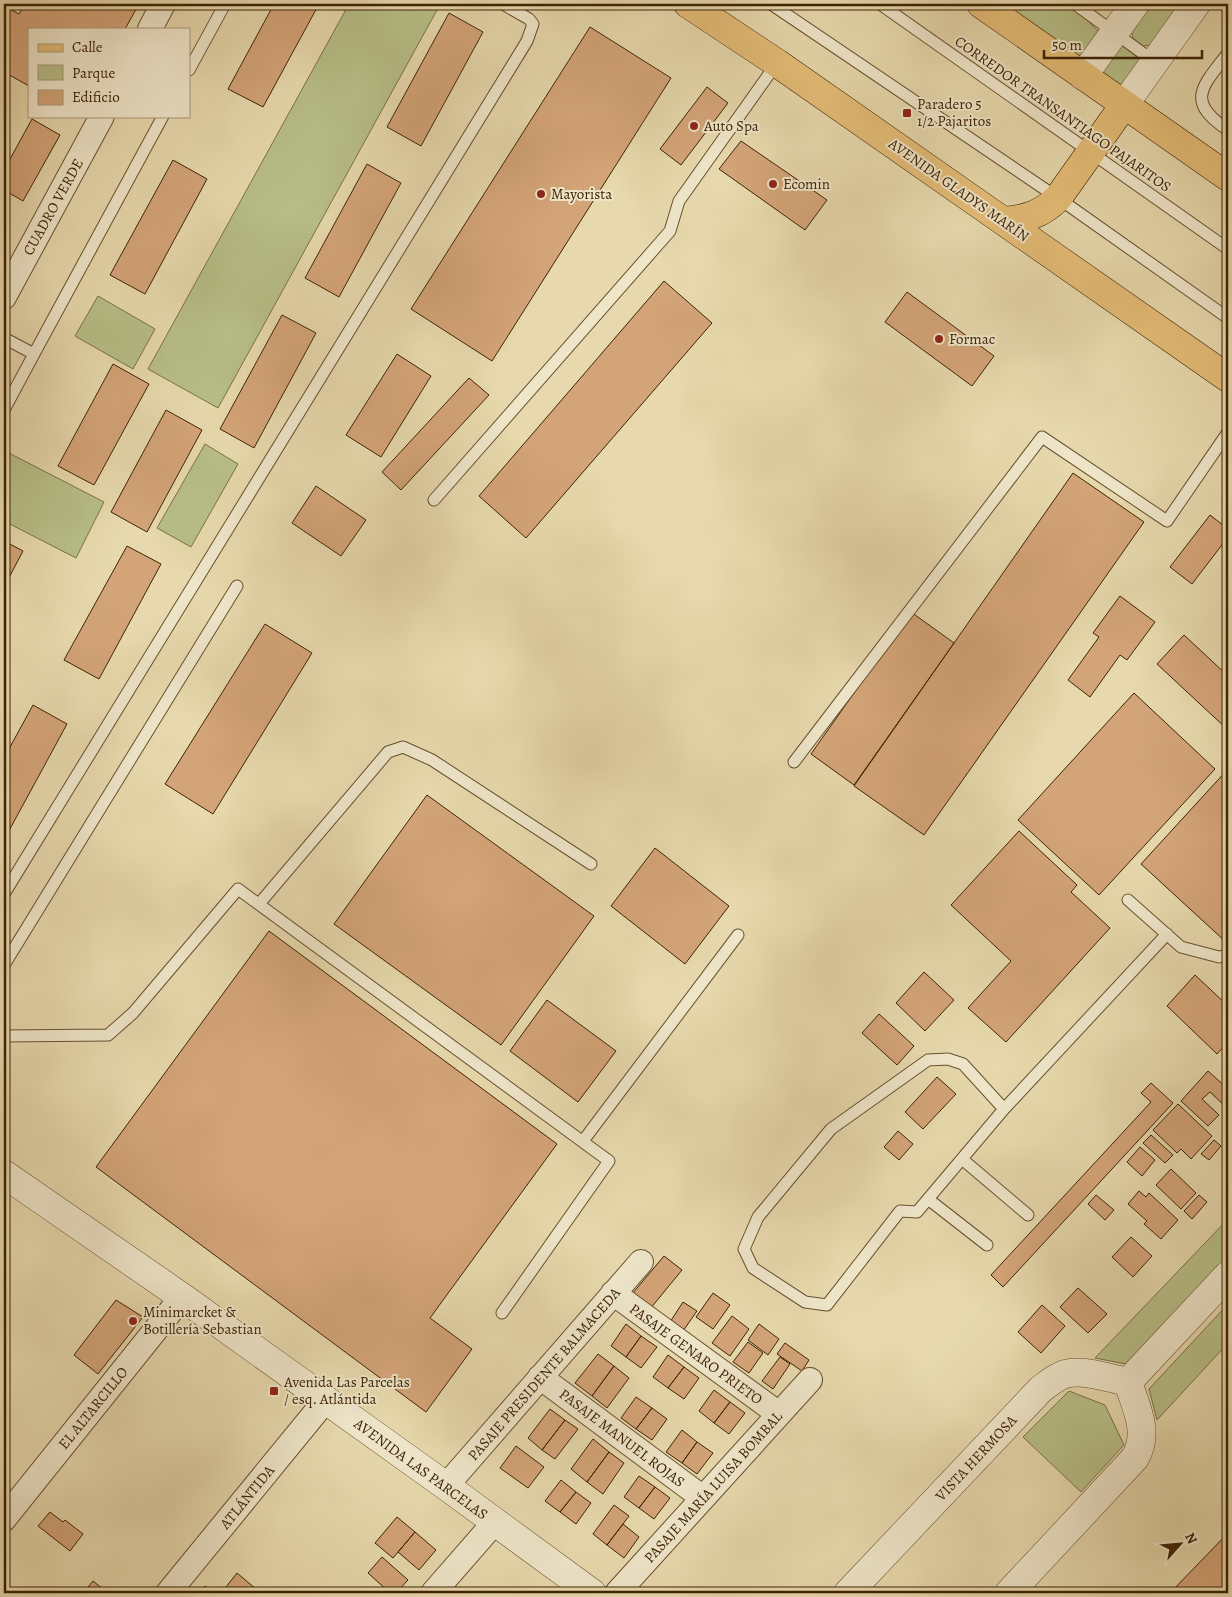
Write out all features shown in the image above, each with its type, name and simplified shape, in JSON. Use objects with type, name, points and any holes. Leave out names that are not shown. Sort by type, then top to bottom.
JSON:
[{"type":"main road","name":"AVENIDA GLADYS MARÍN","points":[[688,4],[777,63],[1228,378]]},
{"type":"main road","points":[[992,7],[1083,76],[1228,177]]},
{"type":"main road","points":[[1004,221],[1029,217],[1041,212],[1058,198],[1124,105]]},
{"type":"street","points":[[151,28],[164,4]]},
{"type":"street","points":[[1083,76],[1135,4]]},
{"type":"street","points":[[1124,105],[1196,4]]},
{"type":"street","name":"CUADRO VERDE","points":[[4,297],[101,118]]},
{"type":"street","name":"AVENIDA LAS PARCELAS","points":[[4,1174],[182,1297],[592,1593]]},
{"type":"street","name":"PASAJE PRESIDENTE BALMACEDA","points":[[446,1486],[641,1262]]},
{"type":"street","points":[[1009,1593],[1135,1458],[1142,1441],[1142,1427],[1128,1382],[1228,1275]]},
{"type":"street","name":"PASAJE GENARO PRIETO","points":[[613,1294],[779,1414]]},
{"type":"street","name":"EL ALTARCILLO","points":[[4,1519],[182,1297]]},
{"type":"street","name":"VISTA HERMOSA","points":[[848,1593],[1041,1389],[1054,1379],[1065,1374],[1076,1373],[1128,1382]]},
{"type":"street","points":[[1090,1374],[1142,1427]]},
{"type":"street","name":"PASAJE MANUEL ROJAS","points":[[540,1378],[703,1498]]},
{"type":"street","name":"PASAJE MARÍA LUISA BOMBAL","points":[[617,1593],[810,1380]]},
{"type":"street","name":"ATLÁNTIDA","points":[[168,1593],[325,1400]]},
{"type":"street","points":[[433,1593],[494,1522]]},
{"type":"lane","points":[[190,68],[225,4]]},
{"type":"lane","points":[[4,894],[527,41],[533,24],[529,19],[504,4]]},
{"type":"lane","points":[[771,4],[1058,198],[1228,318]]},
{"type":"lane","name":"CORREDOR TRANSANTIAGO PAJARITOS","points":[[880,4],[1228,249]]},
{"type":"lane","points":[[1075,4],[1155,62]]},
{"type":"lane","points":[[1228,53],[1202,87],[1202,98],[1205,110],[1215,121],[1228,130]]},
{"type":"lane","points":[[434,500],[670,231],[679,201],[777,63]]},
{"type":"lane","points":[[4,410],[162,118]]},
{"type":"lane","points":[[4,338],[34,354]]},
{"type":"lane","points":[[794,762],[1042,437],[1167,521],[1228,432]]},
{"type":"lane","points":[[4,965],[236,586]]},
{"type":"lane","points":[[259,904],[388,752],[403,747],[432,760],[591,864]]},
{"type":"lane","points":[[4,1036],[108,1035],[132,1013],[238,889],[609,1161],[502,1313]]},
{"type":"lane","points":[[1128,900],[1181,947],[1219,957],[1228,955]]},
{"type":"lane","points":[[1004,1109],[963,1064],[948,1059],[928,1060],[830,1129],[758,1217],[744,1249],[753,1268],[805,1302],[827,1305],[900,1211],[917,1212],[1004,1109],[1167,934]]},
{"type":"lane","points":[[583,1141],[738,935]]},
{"type":"lane","points":[[962,1158],[1028,1215]]},
{"type":"lane","points":[[928,1200],[987,1245]]},
{"type":"green space","points":[[349,4],[426,4],[437,10],[218,408],[148,369]]},
{"type":"green space","points":[[1012,4],[1069,5],[1098,31],[1079,59],[1006,9]]},
{"type":"green space","points":[[1146,4],[1184,4],[1156,44],[1143,46],[1133,38],[1130,25]]},
{"type":"green space","points":[[1117,42],[1145,63],[1124,92],[1096,70]]},
{"type":"green space","points":[[98,296],[155,329],[133,369],[75,336]]},
{"type":"green space","points":[[205,444],[238,464],[191,547],[157,528]]},
{"type":"green space","points":[[9,453],[104,502],[76,558],[4,521],[4,464]]},
{"type":"green space","points":[[1228,1219],[1228,1256],[1126,1364],[1095,1358]]},
{"type":"green space","points":[[1228,1304],[1228,1343],[1157,1420],[1149,1389]]},
{"type":"green space","points":[[1069,1391],[1105,1405],[1124,1445],[1081,1492],[1023,1437]]},
{"type":"building","points":[[25,4],[139,4],[126,28],[28,28],[28,85],[4,72],[4,21],[10,9],[19,14]]},
{"type":"building","points":[[274,4],[319,4],[263,107],[228,89]]},
{"type":"building","points":[[449,13],[483,32],[421,146],[387,127]]},
{"type":"building","name":"Mayorista","points":[[590,27],[671,78],[492,361],[411,309]]},
{"type":"building","name":"Auto Spa","points":[[707,87],[728,103],[681,165],[660,149]]},
{"type":"building","points":[[32,119],[60,135],[23,201],[4,190],[4,170]]},
{"type":"building","name":"Ecomin","points":[[741,141],[827,200],[805,230],[719,169]]},
{"type":"building","points":[[173,160],[207,179],[145,294],[110,275]]},
{"type":"building","points":[[367,164],[401,183],[339,297],[305,278]]},
{"type":"building","points":[[664,281],[712,323],[526,538],[479,496]]},
{"type":"building","name":"Formac","points":[[907,292],[994,356],[972,386],[885,322]]},
{"type":"building","points":[[282,315],[316,333],[254,448],[220,429]]},
{"type":"building","points":[[397,354],[431,376],[381,457],[346,435]]},
{"type":"building","points":[[113,364],[149,384],[94,485],[58,466]]},
{"type":"building","points":[[469,378],[489,395],[401,490],[382,472]]},
{"type":"building","points":[[166,410],[202,430],[147,532],[111,512]]},
{"type":"building","points":[[1073,473],[1144,522],[924,835],[854,786]]},
{"type":"building","points":[[316,486],[366,520],[341,556],[292,523]]},
{"type":"building","points":[[1210,515],[1228,529],[1228,537],[1192,584],[1170,567]]},
{"type":"building","points":[[4,541],[23,551],[4,587]]},
{"type":"building","points":[[127,546],[161,564],[99,679],[64,660]]},
{"type":"building","points":[[1120,596],[1155,622],[1127,660],[1120,655],[1090,697],[1068,680],[1099,637],[1093,633]]},
{"type":"building","points":[[911,612],[954,643],[854,785],[811,754]]},
{"type":"building","points":[[265,624],[312,653],[213,814],[165,784]]},
{"type":"building","points":[[1184,635],[1228,676],[1228,730],[1157,664]]},
{"type":"building","points":[[1134,693],[1215,769],[1099,895],[1018,820]]},
{"type":"building","points":[[33,705],[67,724],[5,838],[4,758]]},
{"type":"building","points":[[1228,769],[1228,941],[1227,943],[1141,864]]},
{"type":"building","points":[[427,795],[594,916],[501,1045],[334,924]]},
{"type":"building","points":[[1019,831],[1077,885],[1071,892],[1110,928],[1006,1042],[968,1008],[1011,961],[951,905]]},
{"type":"building","points":[[655,848],[729,906],[685,964],[611,906]]},
{"type":"building","points":[[269,931],[557,1144],[430,1318],[472,1349],[426,1412],[96,1167]]},
{"type":"building","points":[[924,972],[954,1000],[925,1031],[896,1003]]},
{"type":"building","points":[[1195,975],[1228,1006],[1228,1042],[1217,1054],[1167,1006]]},
{"type":"building","points":[[547,1000],[616,1051],[578,1102],[510,1051]]},
{"type":"building","points":[[879,1014],[914,1046],[897,1065],[862,1033]]},
{"type":"building","points":[[1208,1071],[1228,1089],[1228,1109],[1210,1092],[1202,1099],[1219,1115],[1208,1126],[1181,1101]]},
{"type":"building","points":[[937,1077],[956,1094],[923,1129],[905,1112]]},
{"type":"building","points":[[1151,1083],[1173,1103],[1003,1287],[991,1275],[1151,1102],[1141,1093]]},
{"type":"building","points":[[1178,1104],[1212,1136],[1191,1159],[1181,1149],[1177,1153],[1153,1130]]},
{"type":"building","points":[[898,1131],[913,1144],[899,1160],[884,1147]]},
{"type":"building","points":[[1151,1135],[1173,1155],[1165,1163],[1143,1143]]},
{"type":"building","points":[[1214,1140],[1221,1146],[1209,1160],[1201,1154]]},
{"type":"building","points":[[1140,1147],[1155,1160],[1142,1176],[1127,1162]]},
{"type":"building","points":[[1171,1169],[1196,1193],[1181,1209],[1156,1185]]},
{"type":"building","points":[[1139,1191],[1146,1197],[1149,1193],[1178,1220],[1161,1239],[1144,1224],[1147,1221],[1128,1204]]},
{"type":"building","points":[[1096,1195],[1114,1210],[1105,1220],[1088,1204]]},
{"type":"building","points":[[1199,1195],[1207,1202],[1192,1219],[1184,1211]]},
{"type":"building","points":[[1131,1237],[1152,1256],[1133,1277],[1112,1257]]},
{"type":"building","points":[[664,1256],[682,1270],[650,1309],[632,1294]]},
{"type":"building","points":[[1078,1288],[1107,1314],[1088,1333],[1060,1307]]},
{"type":"building","points":[[713,1293],[730,1305],[713,1329],[696,1317]]},
{"type":"building","points":[[116,1300],[143,1317],[98,1374],[74,1355]]},
{"type":"building","points":[[683,1302],[697,1311],[683,1331],[670,1322]]},
{"type":"building","points":[[1042,1305],[1065,1326],[1041,1353],[1018,1332]]},
{"type":"building","points":[[732,1316],[749,1329],[730,1356],[712,1343]]},
{"type":"building","points":[[626,1324],[641,1336],[626,1357],[611,1346]]},
{"type":"building","points":[[759,1324],[779,1339],[768,1355],[748,1340]]},
{"type":"building","points":[[641,1336],[657,1347],[641,1368],[626,1357]]},
{"type":"building","points":[[748,1342],[763,1353],[749,1373],[733,1362]]},
{"type":"building","points":[[785,1343],[809,1360],[802,1371],[777,1354]]},
{"type":"building","points":[[598,1354],[614,1366],[592,1396],[575,1383]]},
{"type":"building","points":[[668,1355],[684,1367],[668,1388],[653,1377]]},
{"type":"building","points":[[780,1357],[790,1364],[773,1389],[762,1381]]},
{"type":"building","points":[[614,1366],[629,1378],[607,1408],[592,1396]]},
{"type":"building","points":[[684,1367],[699,1378],[684,1399],[668,1388]]},
{"type":"building","points":[[714,1390],[730,1402],[714,1423],[699,1411]]},
{"type":"building","points":[[636,1397],[652,1408],[636,1429],[621,1418]]},
{"type":"building","points":[[730,1402],[745,1413],[729,1434],[714,1423]]},
{"type":"building","points":[[652,1408],[667,1419],[652,1440],[636,1429]]},
{"type":"building","points":[[550,1409],[565,1420],[542,1450],[528,1438]]},
{"type":"building","points":[[565,1420],[578,1429],[555,1459],[542,1450]]},
{"type":"building","points":[[682,1430],[697,1442],[682,1463],[666,1452]]},
{"type":"building","points":[[593,1439],[609,1452],[587,1482],[571,1469]]},
{"type":"building","points":[[697,1442],[713,1453],[697,1474],[682,1463]]},
{"type":"building","points":[[516,1446],[544,1467],[528,1488],[500,1468]]},
{"type":"building","points":[[609,1452],[624,1463],[603,1494],[587,1482]]},
{"type":"building","points":[[639,1476],[655,1487],[639,1508],[624,1497]]},
{"type":"building","points":[[561,1480],[576,1492],[560,1512],[545,1501]]},
{"type":"building","points":[[655,1487],[670,1498],[654,1519],[639,1508]]},
{"type":"building","points":[[576,1492],[591,1503],[576,1524],[560,1512]]},
{"type":"building","points":[[614,1505],[629,1516],[607,1545],[593,1534]]},
{"type":"building","points":[[50,1512],[63,1522],[65,1520],[83,1534],[70,1551],[38,1526]]},
{"type":"building","points":[[397,1517],[415,1532],[393,1558],[375,1543]]},
{"type":"building","points":[[623,1524],[639,1537],[624,1558],[607,1545]]},
{"type":"building","points":[[415,1532],[436,1550],[419,1570],[398,1552]]},
{"type":"building","points":[[1228,1533],[1228,1593],[1170,1593]]},
{"type":"building","points":[[382,1557],[408,1580],[396,1593],[390,1593],[368,1573]]},
{"type":"building","points":[[237,1573],[256,1589],[252,1593],[222,1592]]},
{"type":"building","points":[[93,1581],[108,1593],[83,1593]]},
{"type":"building","points":[[205,1586],[213,1593],[199,1593]]},
{"type":"place","name":"Paradero 5 1/2 Pajaritos","points":[[907,113]]},
{"type":"place","name":"Auto Spa","points":[[694,126]]},
{"type":"place","name":"Ecomin","points":[[773,184]]},
{"type":"place","name":"Mayorista","points":[[541,194]]},
{"type":"place","name":"Formac","points":[[939,339]]},
{"type":"place","name":"Minimarcket & Botillería Sebastian","points":[[133,1321]]},
{"type":"place","name":"Avenida Las Parcelas / esq. Atlántida","points":[[274,1391]]}]
